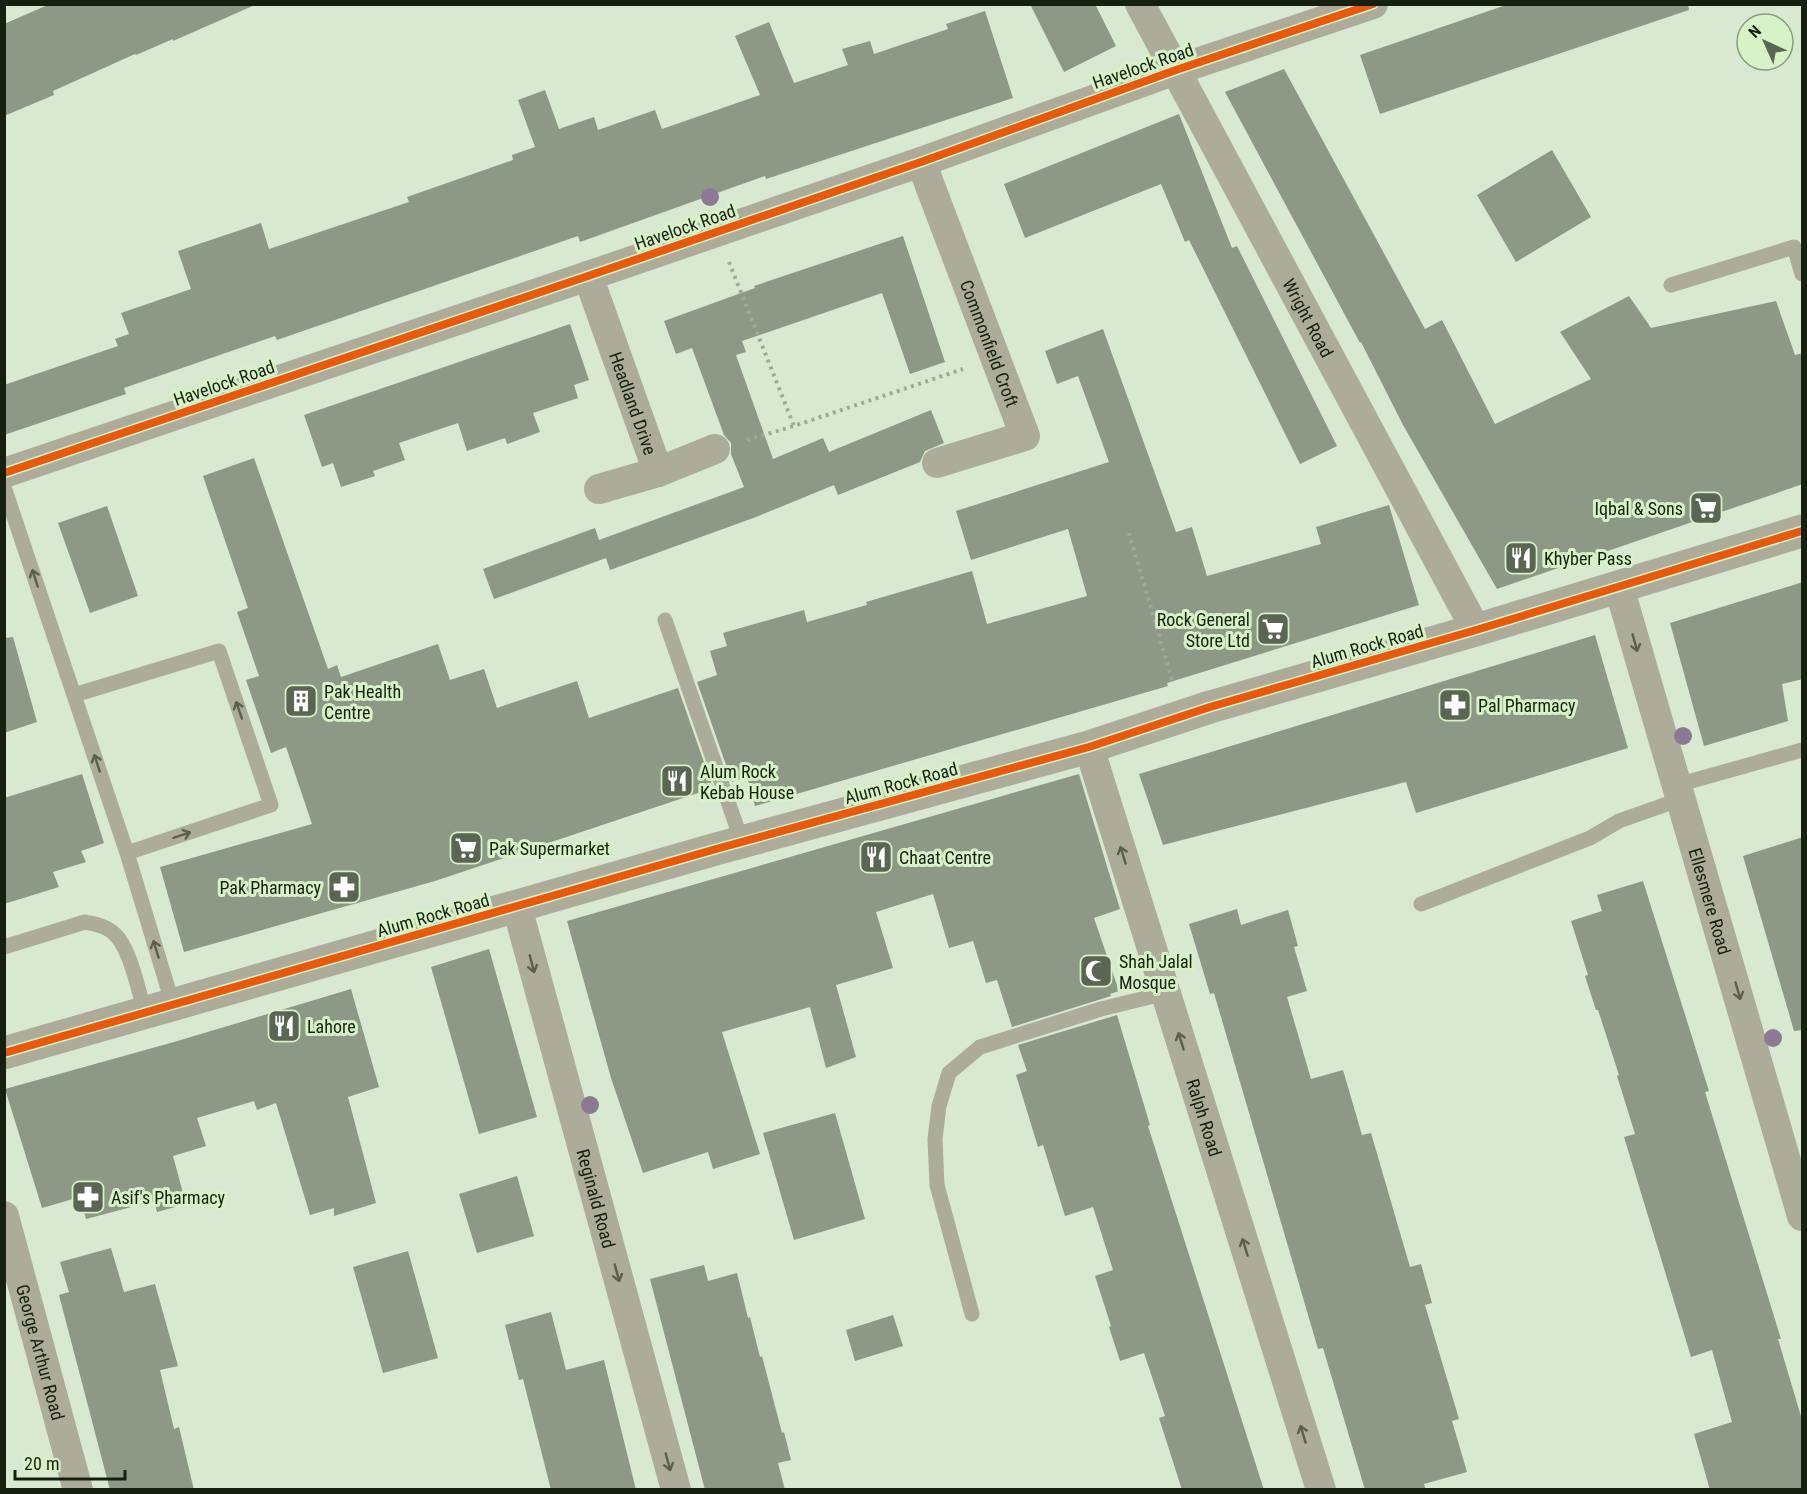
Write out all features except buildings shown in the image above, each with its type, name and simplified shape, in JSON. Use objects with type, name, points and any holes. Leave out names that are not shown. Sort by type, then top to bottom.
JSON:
[{"type":"street","name":"Wright Road","points":[[1140,4],[1476,630]]},
{"type":"street","name":"Havelock Road","points":[[4,473],[717,232],[921,162],[1176,70],[1373,4]]},
{"type":"street","name":"Commonfield Croft","points":[[921,162],[1025,436],[937,464]]},
{"type":"street","name":"Headland Drive","points":[[588,276],[658,472],[715,449]]},
{"type":"street","points":[[598,489],[658,472]]},
{"type":"street","name":"Alum Rock Road","points":[[4,1053],[742,842],[1089,747],[1182,716],[1803,531]]},
{"type":"street","name":"Ellesmere Road","points":[[1619,587],[1803,1216]]},
{"type":"street","name":"Ralph Road","points":[[1089,747],[1321,1490]]},
{"type":"street","name":"Reginald Road","points":[[517,908],[676,1490]]},
{"type":"street","name":"George Arthur Road","points":[[4,1216],[78,1490]]},
{"type":"lane","points":[[1671,285],[1794,247],[1803,274]]},
{"type":"lane","points":[[4,487],[127,853],[159,1008]]},
{"type":"lane","points":[[665,620],[742,842]]},
{"type":"lane","points":[[74,695],[219,651],[271,805],[127,853]]},
{"type":"lane","points":[[1421,904],[1590,838],[1679,792],[1803,750]]},
{"type":"lane","points":[[4,947],[85,922],[97,924],[111,931],[122,942],[159,1008]]},
{"type":"lane","points":[[972,1314],[937,1185],[935,1139],[939,1106],[949,1073],[980,1047],[1101,1009],[1166,993]]},
{"type":"path","points":[[717,232],[794,426]]},
{"type":"path","points":[[715,449],[794,426],[996,357]]},
{"type":"path","points":[[1129,533],[1182,716]]},
{"type":"cycle path","points":[[4,473],[921,162],[1176,70],[1373,4]]},
{"type":"cycle path","points":[[4,1053],[716,849],[1089,747],[1210,707],[1476,630],[1802,531]]},
{"type":"place","name":"Iqbal & Sons","points":[[1706,508]]},
{"type":"place","name":"Khyber Pass","points":[[1521,558]]},
{"type":"place","name":"Rock General Store Ltd","points":[[1273,629]]},
{"type":"place","name":"Pak Health Centre","points":[[301,701]]},
{"type":"place","name":"Pal Pharmacy","points":[[1455,705]]},
{"type":"place","name":"Alum Rock Kebab House","points":[[677,781]]},
{"type":"place","name":"Pak Supermarket","points":[[466,848]]},
{"type":"place","name":"Chaat Centre","points":[[876,857]]},
{"type":"place","name":"Pak Pharmacy","points":[[344,887]]},
{"type":"place","name":"Shah Jalal Mosque","points":[[1096,971]]},
{"type":"place","name":"Lahore","points":[[284,1026]]},
{"type":"place","name":"Asif's Pharmacy","points":[[88,1197]]}]
